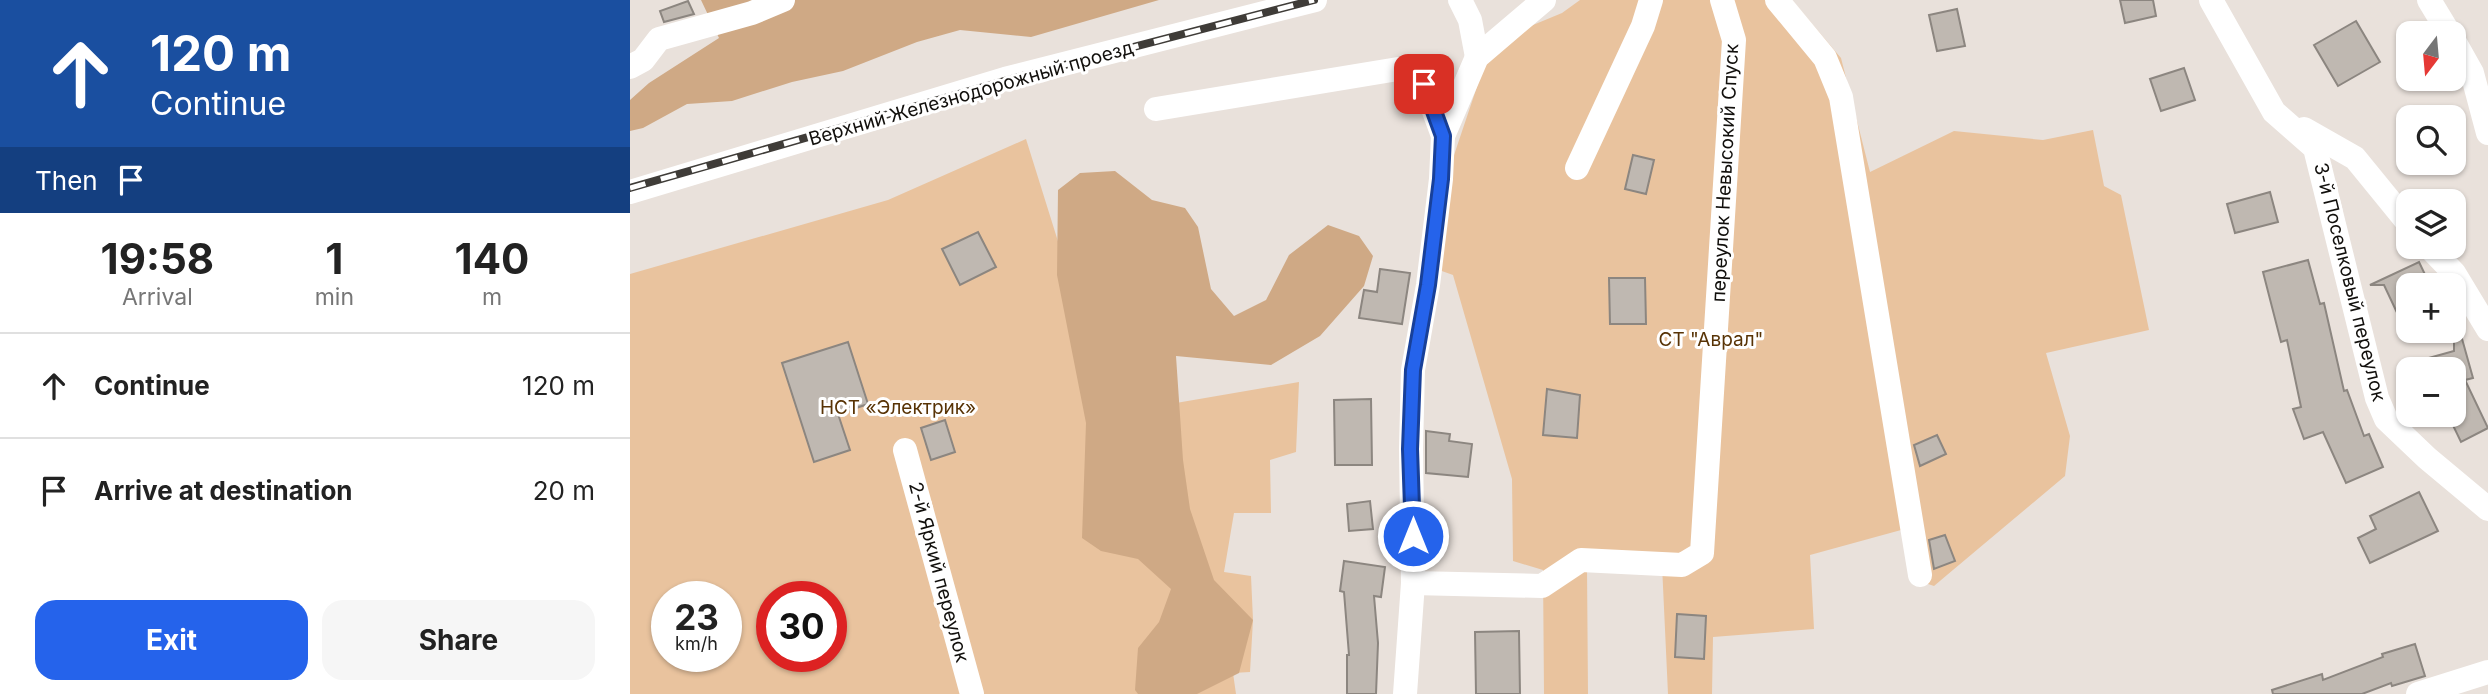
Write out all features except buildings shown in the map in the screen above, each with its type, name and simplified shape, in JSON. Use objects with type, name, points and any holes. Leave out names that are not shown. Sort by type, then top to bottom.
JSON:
[{"type":"street","points":[[630,67],[643,60],[659,39],[752,13],[783,0]]},
{"type":"street","name":"Верхний Железнодорожный проезд","points":[[630,192],[1005,79],[1315,0]]},
{"type":"street","points":[[1460,0],[1470,20],[1477,57]]},
{"type":"street","points":[[1405,694],[1413,583],[1410,449],[1413,370],[1428,285],[1441,179],[1443,136],[1477,57],[1544,0]]},
{"type":"street","points":[[1577,168],[1643,26],[1651,0]]},
{"type":"street","name":"переулок Невысокий Спуск","points":[[1413,583],[1542,586],[1581,560],[1682,565],[1702,553],[1734,40],[1722,0]]},
{"type":"street","points":[[1777,0],[1825,58],[1841,97],[1920,575]]},
{"type":"street","name":"3-й Поселковый переулок","points":[[2211,0],[2274,112],[2315,148],[2377,398],[2386,419],[2427,458],[2488,509]]},
{"type":"street","points":[[2429,0],[2442,21]]},
{"type":"street","points":[[2466,62],[2472,73],[2488,133]]},
{"type":"street","points":[[1156,109],[1398,69],[1424,84],[1443,136]]},
{"type":"street","name":"3-й Поселковый переулок","points":[[2274,112],[2355,158],[2396,208]]},
{"type":"street","points":[[2441,259],[2454,273],[2488,329]]},
{"type":"street","name":"2-й Яркий переулок","points":[[905,450],[972,694]]},
{"type":"street","points":[[2418,694],[2488,672]]},
{"type":"green space","name":"СТ \"Аврал\"","points":[[1580,0],[1792,0],[1841,58],[1870,172],[1954,131],[2043,140],[2093,130],[2104,186],[2121,195],[2149,330],[2046,353],[2070,436],[2065,476],[1934,586],[1925,583],[1912,527],[1810,555],[1814,629],[1713,637],[1712,694],[1668,694],[1662,565],[1587,568],[1588,694],[1544,694],[1543,570],[1513,561],[1512,479],[1453,275],[1439,270],[1448,173],[1492,42],[1562,13]]},
{"type":"green space","name":"НСТ «Электрик»","points":[[1026,139],[1112,414],[1299,382],[1296,452],[1270,460],[1271,513],[1234,513],[1224,572],[1251,576],[1253,620],[1250,672],[1233,673],[1236,694],[630,694],[630,274],[888,200]]},
{"type":"shaded area","points":[[701,0],[1159,0],[1031,37],[960,30],[917,42],[843,71],[792,82],[732,101],[687,104],[643,128],[630,131],[630,100],[649,83],[719,38]]},
{"type":"shaded area","points":[[1115,171],[1152,200],[1185,208],[1198,227],[1211,289],[1234,316],[1266,300],[1289,255],[1328,225],[1359,236],[1373,256],[1364,286],[1320,336],[1271,365],[1176,356],[1183,460],[1190,509],[1214,580],[1253,620],[1239,673],[1197,694],[1138,694],[1135,690],[1138,648],[1159,622],[1171,589],[1138,559],[1101,551],[1082,538],[1086,423],[1057,275],[1058,190],[1080,173]]},
{"type":"railway","points":[[630,188],[1011,79],[1314,0]]},
{"type":"route","points":[[1413,536],[1410,449],[1413,370],[1428,285],[1441,179],[1443,136],[1424,84]]}]
